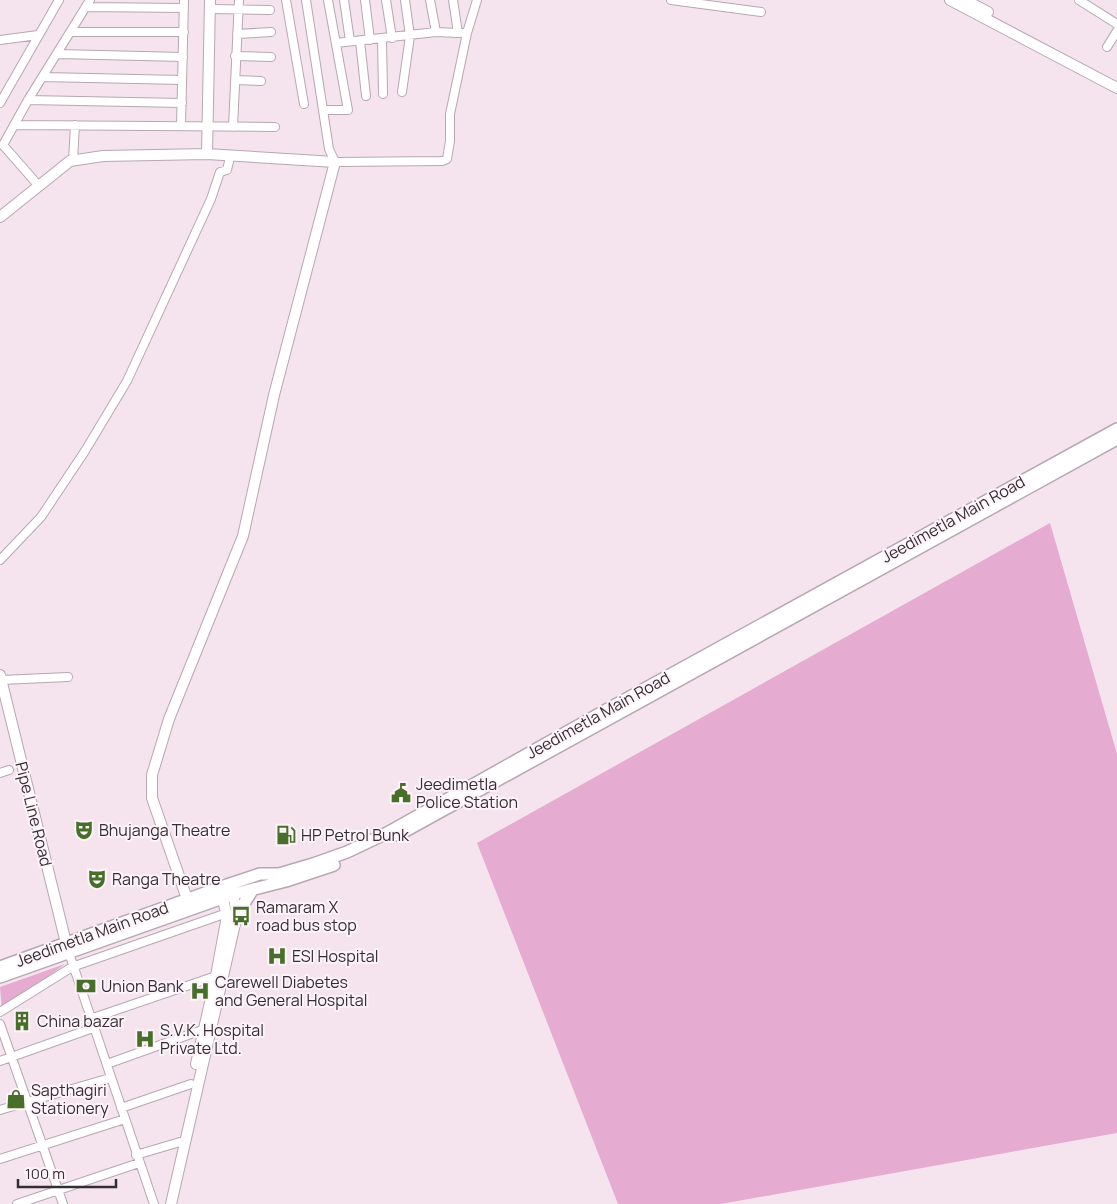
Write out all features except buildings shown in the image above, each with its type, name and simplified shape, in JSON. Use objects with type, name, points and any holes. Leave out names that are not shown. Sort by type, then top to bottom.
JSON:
[{"type":"main road","name":"Jeedimetla Main Road","points":[[0,977],[125,922],[260,874],[280,874],[347,852],[434,812],[1117,428]]},
{"type":"main road","name":"Jeedimetla Main Road","points":[[0,967],[68,948],[227,893],[253,889],[309,874],[349,859],[1117,439]]},
{"type":"main road","points":[[125,922],[139,922],[280,874]]},
{"type":"main road","points":[[232,914],[253,889]]},
{"type":"street","points":[[0,103],[59,0]]},
{"type":"street","points":[[234,127],[235,56],[239,0]]},
{"type":"street","points":[[286,0],[304,104]]},
{"type":"street","points":[[186,899],[152,798],[152,775],[169,718],[243,536],[274,395],[335,162],[329,149],[306,0]]},
{"type":"street","points":[[324,110],[348,110],[328,0]]},
{"type":"street","points":[[344,0],[350,42]]},
{"type":"street","points":[[365,0],[370,40]]},
{"type":"street","points":[[386,0],[392,38]]},
{"type":"street","points":[[402,92],[410,36],[406,0]]},
{"type":"street","points":[[430,0],[436,32]]},
{"type":"street","points":[[453,0],[458,33]]},
{"type":"street","points":[[0,217],[38,185],[73,160],[103,156],[207,154],[230,157],[335,162],[442,161],[446,159],[450,141],[450,114],[467,33],[477,0]]},
{"type":"street","points":[[671,0],[762,12]]},
{"type":"street","points":[[950,0],[1117,88]]},
{"type":"street","points":[[965,0],[1117,81]]},
{"type":"street","points":[[1079,0],[1117,24]]},
{"type":"street","points":[[38,185],[3,146],[28,100],[88,4],[184,4],[181,126]]},
{"type":"street","points":[[207,154],[210,5],[238,9],[270,10]]},
{"type":"street","points":[[1107,47],[1117,31]]},
{"type":"street","points":[[72,32],[184,32]]},
{"type":"street","points":[[237,34],[271,32]]},
{"type":"street","points":[[336,42],[382,39],[436,32],[467,33]]},
{"type":"street","points":[[0,40],[38,35]]},
{"type":"street","points":[[382,39],[383,94]]},
{"type":"street","points":[[360,41],[366,96]]},
{"type":"street","points":[[58,54],[183,57]]},
{"type":"street","points":[[235,56],[271,57]]},
{"type":"street","points":[[43,77],[182,80]]},
{"type":"street","points":[[235,80],[261,81]]},
{"type":"street","points":[[28,100],[182,104]]},
{"type":"street","points":[[16,125],[274,126]]},
{"type":"street","points":[[73,160],[75,125]]},
{"type":"street","points":[[0,560],[40,517],[85,451],[127,381],[211,199],[220,172],[227,170],[230,157]]},
{"type":"street","points":[[1,677],[68,677]]},
{"type":"street","name":"Pipe Line Road","points":[[1,677],[68,948]]},
{"type":"street","points":[[0,773],[9,770]]},
{"type":"street","points":[[171,1204],[232,914],[227,893]]},
{"type":"street","points":[[0,1012],[72,967],[232,914]]},
{"type":"street","points":[[165,1204],[180,1142],[202,1030],[232,914]]},
{"type":"street","points":[[68,948],[72,967],[154,1204]]},
{"type":"street","points":[[90,1019],[216,976]]},
{"type":"street","points":[[0,1024],[62,1204]]},
{"type":"street","points":[[0,1061],[93,1028]]},
{"type":"street","points":[[107,1064],[202,1030]]},
{"type":"street","points":[[0,1110],[110,1078]]},
{"type":"street","points":[[121,1108],[191,1084]]},
{"type":"street","points":[[0,1159],[125,1119]]},
{"type":"street","points":[[17,1204],[180,1142]]},
{"type":"shaded area","points":[[1050,523],[1117,754],[1117,1133],[721,1204],[618,1204],[477,843]]},
{"type":"shaded area","points":[[65,964],[2,1010],[0,987]]},
{"type":"place","name":"Jeedimetla Police Station","points":[[401,793]]},
{"type":"place","name":"Bhujanga Theatre","points":[[84,830]]},
{"type":"place","name":"HP Petrol Bunk","points":[[286,835]]},
{"type":"place","name":"Ranga Theatre","points":[[97,879]]},
{"type":"place","name":"Ramaram X road bus stop","points":[[241,916]]},
{"type":"place","name":"ESI Hospital","points":[[277,956]]},
{"type":"place","name":"Union Bank","points":[[86,986]]},
{"type":"place","name":"Carewell Diabetes and General Hospital","points":[[200,991]]},
{"type":"place","name":"China bazar","points":[[22,1021]]},
{"type":"place","name":"S.V.K. Hospital Private Ltd.","points":[[145,1039]]},
{"type":"place","name":"Sapthagiri Stationery","points":[[16,1099]]}]
